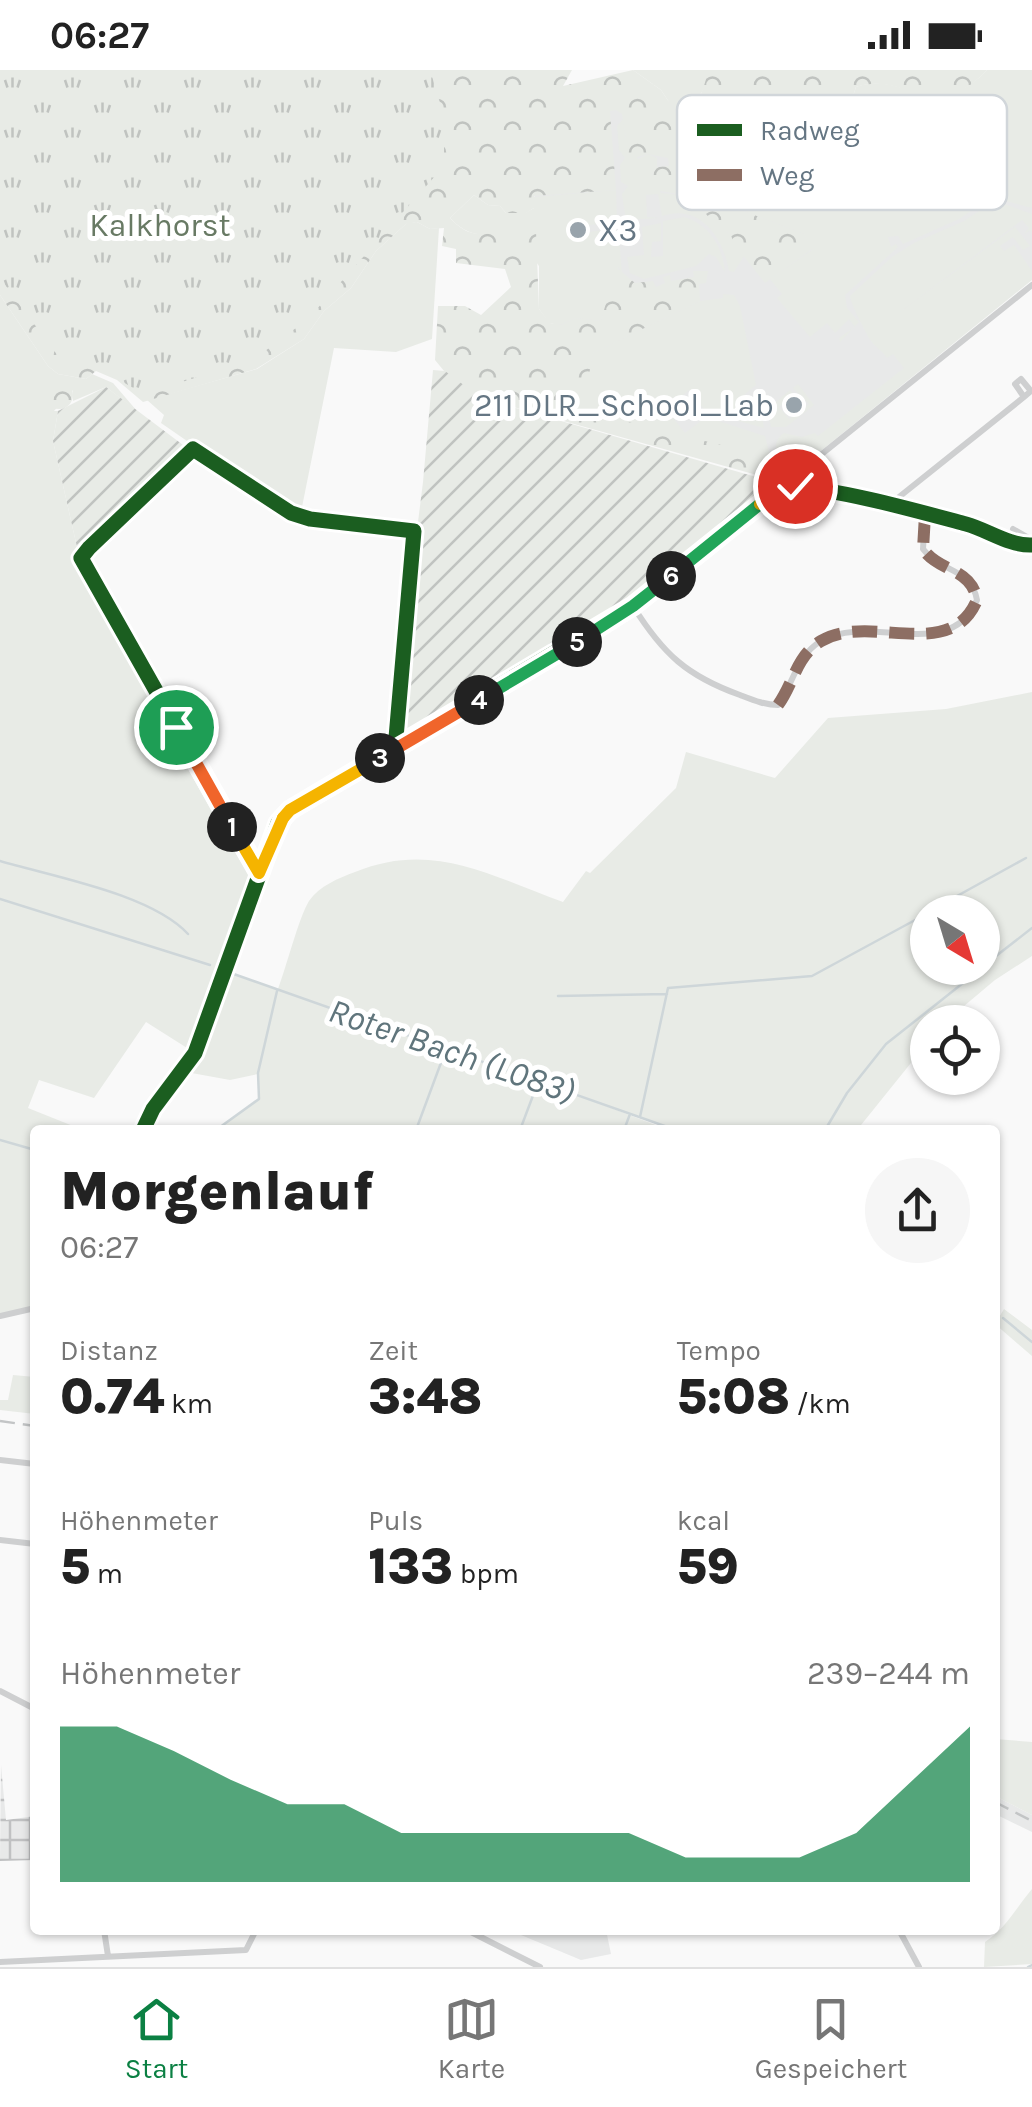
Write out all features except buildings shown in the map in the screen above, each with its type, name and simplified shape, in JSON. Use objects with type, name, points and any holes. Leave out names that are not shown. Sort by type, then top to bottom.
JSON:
[{"type":"street","points":[[145,1125],[153,1108],[195,1052],[278,823],[290,810],[633,606],[1032,286]]},
{"type":"street","points":[[888,506],[1024,397]]},
{"type":"street","points":[[259,873],[81,558],[193,449],[291,512],[310,519],[414,532],[395,749]]},
{"type":"street","points":[[784,485],[969,525]]},
{"type":"street","points":[[633,606],[692,675],[758,702],[778,705],[802,658],[819,642],[840,632],[945,632],[971,614],[977,600],[970,580],[935,562],[923,549],[925,515]]},
{"type":"street","points":[[1013,529],[1032,540]]},
{"type":"street","points":[[0,1316],[30,1309]]},
{"type":"street","points":[[0,1460],[30,1463]]},
{"type":"street","points":[[0,1540],[30,1543]]},
{"type":"street","points":[[0,1691],[30,1706]]},
{"type":"street","points":[[105,1935],[108,1956]]},
{"type":"street","points":[[0,1962],[246,1950],[254,1935]]},
{"type":"street","points":[[477,1935],[540,1967]]},
{"type":"street","points":[[902,1935],[919,1967]]},
{"type":"shaded area","points":[[599,89],[677,103],[677,210],[1007,210],[1007,161],[1032,165],[1032,273],[794,467],[764,476],[579,424],[539,266],[534,197]]},
{"type":"shaded area","points":[[1,1765],[6,1820],[30,1817],[30,1860],[0,1861]]},
{"type":"shaded area","points":[[1000,1799],[1032,1815],[1032,1832],[1000,1816]]},
{"type":"shaded area","points":[[521,1935],[607,1935],[611,1954],[581,1960]]},
{"type":"green space","name":"Kalkhorst","points":[[0,70],[572,70],[563,86],[633,70],[661,90],[677,114],[677,194],[655,190],[652,180],[657,167],[669,166],[668,158],[648,154],[630,159],[622,147],[626,138],[622,114],[616,110],[610,111],[616,190],[534,196],[534,208],[526,213],[506,213],[500,206],[488,205],[474,195],[450,218],[475,233],[536,231],[539,309],[550,323],[561,325],[576,318],[601,321],[616,267],[635,283],[653,281],[656,287],[665,283],[663,277],[670,275],[671,281],[694,277],[693,271],[708,271],[706,283],[699,284],[700,301],[593,353],[584,402],[601,415],[753,453],[756,459],[752,472],[764,476],[776,473],[778,481],[481,398],[449,377],[435,360],[438,306],[465,306],[481,315],[511,287],[505,269],[456,263],[456,249],[442,246],[444,228],[430,229],[417,222],[406,224],[376,251],[351,288],[324,311],[304,339],[256,369],[143,402],[117,380],[96,371],[86,379],[58,374],[48,366],[0,295]]},
{"type":"green space","name":"Kalkhorst","points":[[0,70],[430,70],[444,116],[444,166],[308,319],[253,360],[143,394],[108,373],[58,356],[0,278]]},
{"type":"green space","points":[[633,70],[707,70],[707,84],[700,95],[677,95],[677,114],[661,90]]},
{"type":"green space","points":[[707,70],[987,70],[968,87],[951,95],[920,94],[874,84],[856,87],[853,95],[701,95]]},
{"type":"green space","points":[[987,70],[1032,70],[1032,208],[1007,201],[1007,95],[935,95],[968,86]]},
{"type":"green space","points":[[874,84],[935,95],[853,95],[856,87]]},
{"type":"green space","points":[[623,119],[626,138],[638,159],[648,154],[657,158],[652,174],[661,193],[677,194],[677,210],[703,210],[731,235],[744,256],[734,272],[729,271],[721,246],[708,226],[688,214],[662,216],[658,194],[646,195],[647,217],[659,218],[626,220],[622,194],[628,186],[621,182],[620,165],[625,158],[619,150],[617,126]]},
{"type":"green space","points":[[616,190],[617,222],[590,225],[580,221],[570,227],[577,237],[615,229],[619,234],[622,273],[618,267],[601,321],[576,318],[560,325],[549,323],[539,309],[539,266],[518,236],[475,234],[450,218],[474,195],[488,205],[500,206],[506,213],[525,213],[534,208],[534,197]]},
{"type":"green space","points":[[1007,205],[1032,214],[1032,232],[1024,234],[1029,228],[1022,220],[896,315],[1015,227],[1030,246],[1023,250],[1013,237],[1000,246],[1004,251],[1014,245],[1032,271],[1032,280],[801,467],[784,475],[779,459],[785,464],[791,462],[788,449],[782,447],[777,452],[776,444],[784,433],[818,436],[904,368],[893,354],[887,358],[871,341],[850,296],[892,257],[980,210],[1007,210]]},
{"type":"green space","name":"Kalkhorst","points":[[703,210],[741,210],[804,234],[812,249],[765,283],[731,235]]},
{"type":"green space","points":[[741,210],[973,210],[903,244],[898,236],[888,237],[891,247],[898,247],[845,295],[847,308],[859,322],[855,327],[849,319],[835,333],[827,323],[810,337],[777,298],[782,294],[770,279],[812,250],[804,234]]},
{"type":"green space","points":[[684,217],[701,225],[713,238],[725,272],[716,257],[709,254],[696,266],[644,279],[630,273],[627,257],[644,255],[642,227],[661,223],[661,241],[652,242],[651,257],[663,256],[663,221]]},
{"type":"green space","points":[[417,222],[430,229],[439,228],[432,339],[396,352],[334,348],[301,512],[229,470],[161,423],[164,415],[147,400],[257,369],[304,339],[324,311],[351,288],[376,251],[407,223]]},
{"type":"green space","points":[[723,294],[734,295],[740,306],[756,385],[744,395],[751,404],[758,395],[764,428],[706,412],[689,390],[666,409],[685,433],[706,417],[765,436],[772,464],[766,465],[768,472],[776,473],[764,476],[752,472],[755,455],[601,415],[583,402],[593,353],[700,301],[723,298]]},
{"type":"green space","points":[[0,295],[48,366],[58,374],[86,379],[92,374],[113,383],[137,411],[106,387],[73,401],[73,390],[54,411],[58,411],[53,441],[79,556],[74,560],[161,700],[259,873],[195,1053],[146,1022],[94,1098],[39,1080],[28,1108],[70,1125],[30,1125],[30,1309],[0,1316]]},
{"type":"green space","points":[[433,370],[445,371],[481,398],[784,485],[633,606],[395,749],[414,531],[423,482]]},
{"type":"green space","points":[[59,381],[69,385],[73,395],[69,405],[59,409],[49,405],[45,395],[49,385]]},
{"type":"green space","points":[[798,384],[814,405],[786,427],[771,427],[768,409],[790,390],[794,395],[779,407],[789,419],[809,404],[793,388]]},
{"type":"green space","points":[[106,387],[187,448],[79,556],[53,441],[58,411]]},
{"type":"green space","points":[[1032,692],[1032,956],[1000,977],[1000,895],[910,895],[910,985],[989,985],[965,1005],[910,1005],[910,1064],[861,1125],[662,1125],[561,1089],[656,1125],[223,1125],[259,1099],[258,1074],[230,1080],[186,1072],[203,1050],[228,972],[278,989],[305,909],[313,896],[330,883],[383,863],[436,861],[486,873],[563,902],[586,871],[590,873],[676,788],[686,752],[775,778],[828,718],[946,709]]},
{"type":"green space","points":[[1004,1309],[1032,1330],[1032,1356],[1000,1328]]},
{"type":"green space","points":[[13,1375],[30,1377],[30,1413],[0,1410],[0,1400],[8,1400]]},
{"type":"green space","points":[[1000,1739],[1032,1742],[1032,1815],[1000,1799]]},
{"type":"green space","points":[[1032,1889],[1032,1964],[984,1967],[985,1942],[1000,1935]]},
{"type":"waterway","points":[[959,895],[1026,858]]},
{"type":"waterway","points":[[0,861],[126,898],[172,920],[188,934]]},
{"type":"waterway","name":"Roter Bach (L083)","points":[[0,899],[210,965]]},
{"type":"waterway","points":[[640,1117],[668,988],[812,976],[910,923]]},
{"type":"waterway","name":"Roter Bach (L083)","points":[[1000,953],[1032,928]]},
{"type":"waterway","name":"Roter Bach (L083)","points":[[228,972],[662,1125]]},
{"type":"waterway","name":"Roter Bach (L083)","points":[[828,1125],[847,1093],[886,1044],[961,985]]},
{"type":"waterway","points":[[223,1125],[259,1099],[258,1073],[277,991]]},
{"type":"waterway","points":[[558,996],[667,994]]},
{"type":"waterway","points":[[418,1125],[445,1052]]},
{"type":"waterway","points":[[522,1125],[537,1085]]},
{"type":"waterway","points":[[626,1125],[630,1114]]},
{"type":"waterway","points":[[0,1140],[30,1149]]},
{"type":"waterway","points":[[1003,1318],[1032,1342]]},
{"type":"waterway","points":[[1028,1967],[1032,1965]]},
{"type":"railway","points":[[0,1421],[30,1425]]},
{"type":"railway","points":[[1000,1805],[1032,1821]]},
{"type":"marked path","points":[[778,705],[801,662],[821,641],[862,631],[929,633],[948,629],[965,619],[977,600],[974,589],[923,549],[925,515]]},
{"type":"cycle path","points":[[259,873],[81,558],[193,449],[291,513],[310,519],[414,531],[395,749]]},
{"type":"cycle path","points":[[145,1125],[195,1053],[278,823],[290,810],[633,606],[784,485],[899,506],[1032,545]]},
{"type":"place","name":"X3","points":[[578,230]]},
{"type":"place","name":"211 DLR_School_Lab","points":[[794,405]]},
{"type":"route","points":[[176,727],[259,873],[278,823],[290,810],[633,606],[784,485],[795,486]]}]
